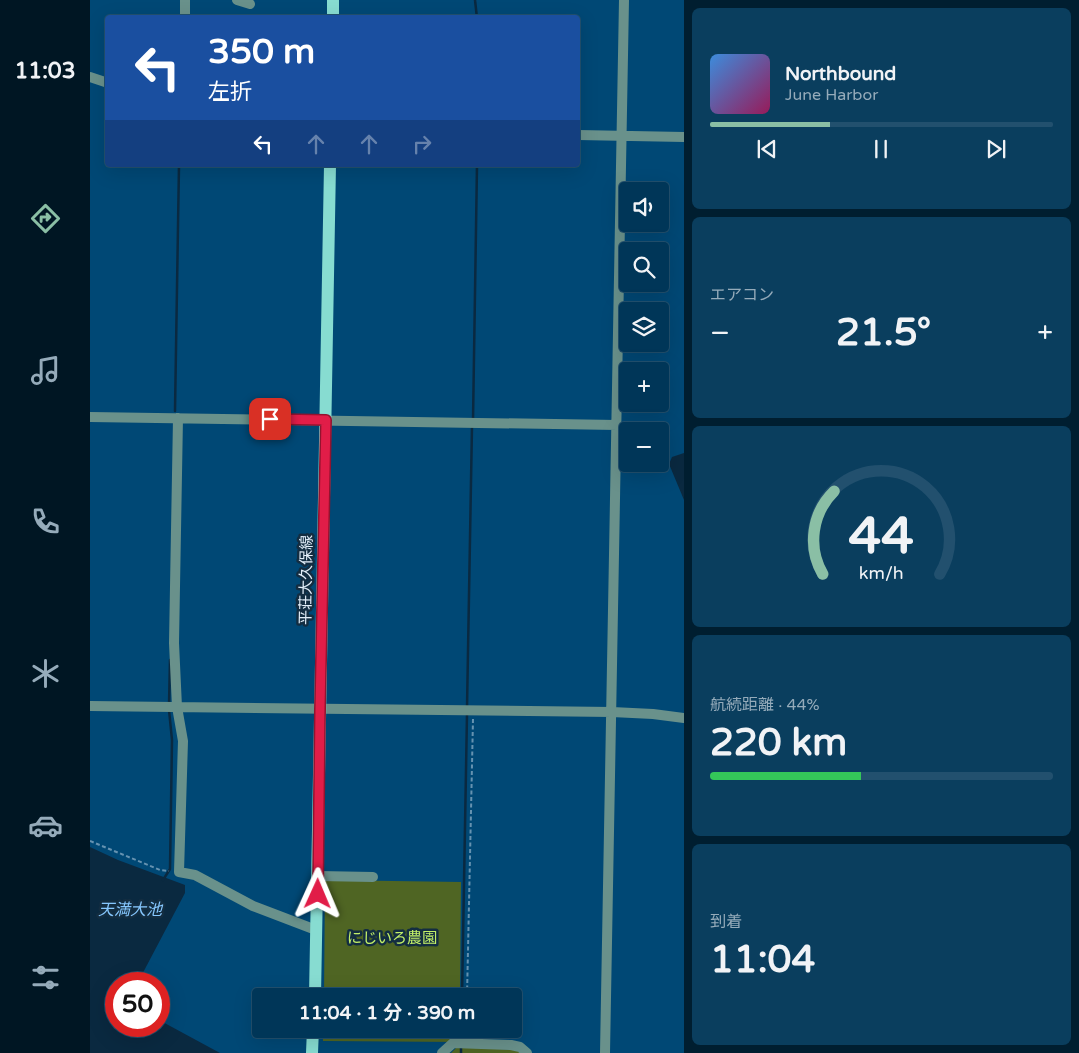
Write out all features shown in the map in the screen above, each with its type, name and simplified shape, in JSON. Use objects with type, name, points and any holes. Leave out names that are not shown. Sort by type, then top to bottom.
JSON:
[{"type":"main road","points":[[333,0],[333,15]]},
{"type":"main road","name":"平荘大久保線","points":[[315,988],[330,167]]},
{"type":"main road","points":[[312,1053],[313,1038]]},
{"type":"street","points":[[185,0],[185,15]]},
{"type":"street","points":[[237,0],[250,4]]},
{"type":"street","points":[[605,1053],[624,0]]},
{"type":"street","points":[[90,77],[105,83]]},
{"type":"street","points":[[580,135],[684,137]]},
{"type":"street","points":[[90,417],[617,425]]},
{"type":"street","points":[[178,418],[174,643],[177,707],[182,741],[179,872],[195,875],[254,906],[316,930]]},
{"type":"street","points":[[90,706],[612,712],[684,718]]},
{"type":"street","points":[[318,876],[373,877]]},
{"type":"street","points":[[442,1053],[453,1043],[520,1046],[527,1053]]},
{"type":"path","points":[[467,988],[473,711]]},
{"type":"path","points":[[90,841],[160,870],[179,872]]},
{"type":"green space","name":"にじいろ農園","points":[[325,880],[461,882],[460,988],[324,988]]},
{"type":"green space","points":[[323,1038],[459,1038],[459,1042],[323,1041]]},
{"type":"green space","points":[[457,1047],[518,1050],[521,1053],[451,1053]]},
{"type":"water","points":[[684,453],[684,500],[669,464],[672,457]]},
{"type":"water","name":"天満大池","points":[[90,847],[118,860],[185,885],[185,893],[143,972],[105,972],[105,1037],[170,1037],[170,1026],[220,1053],[90,1053]]},
{"type":"waterway","points":[[475,0],[477,15]]},
{"type":"waterway","points":[[175,411],[179,167]]},
{"type":"waterway","points":[[473,421],[477,167]]},
{"type":"waterway","points":[[467,708],[472,426]]},
{"type":"waterway","points":[[169,705],[170,660]]},
{"type":"waterway","points":[[163,880],[170,869],[172,740],[169,710]]},
{"type":"waterway","points":[[462,988],[467,714]]},
{"type":"waterway","points":[[461,1045],[461,1053]]},
{"type":"route","points":[[270,419],[326,420],[318,894]]}]
